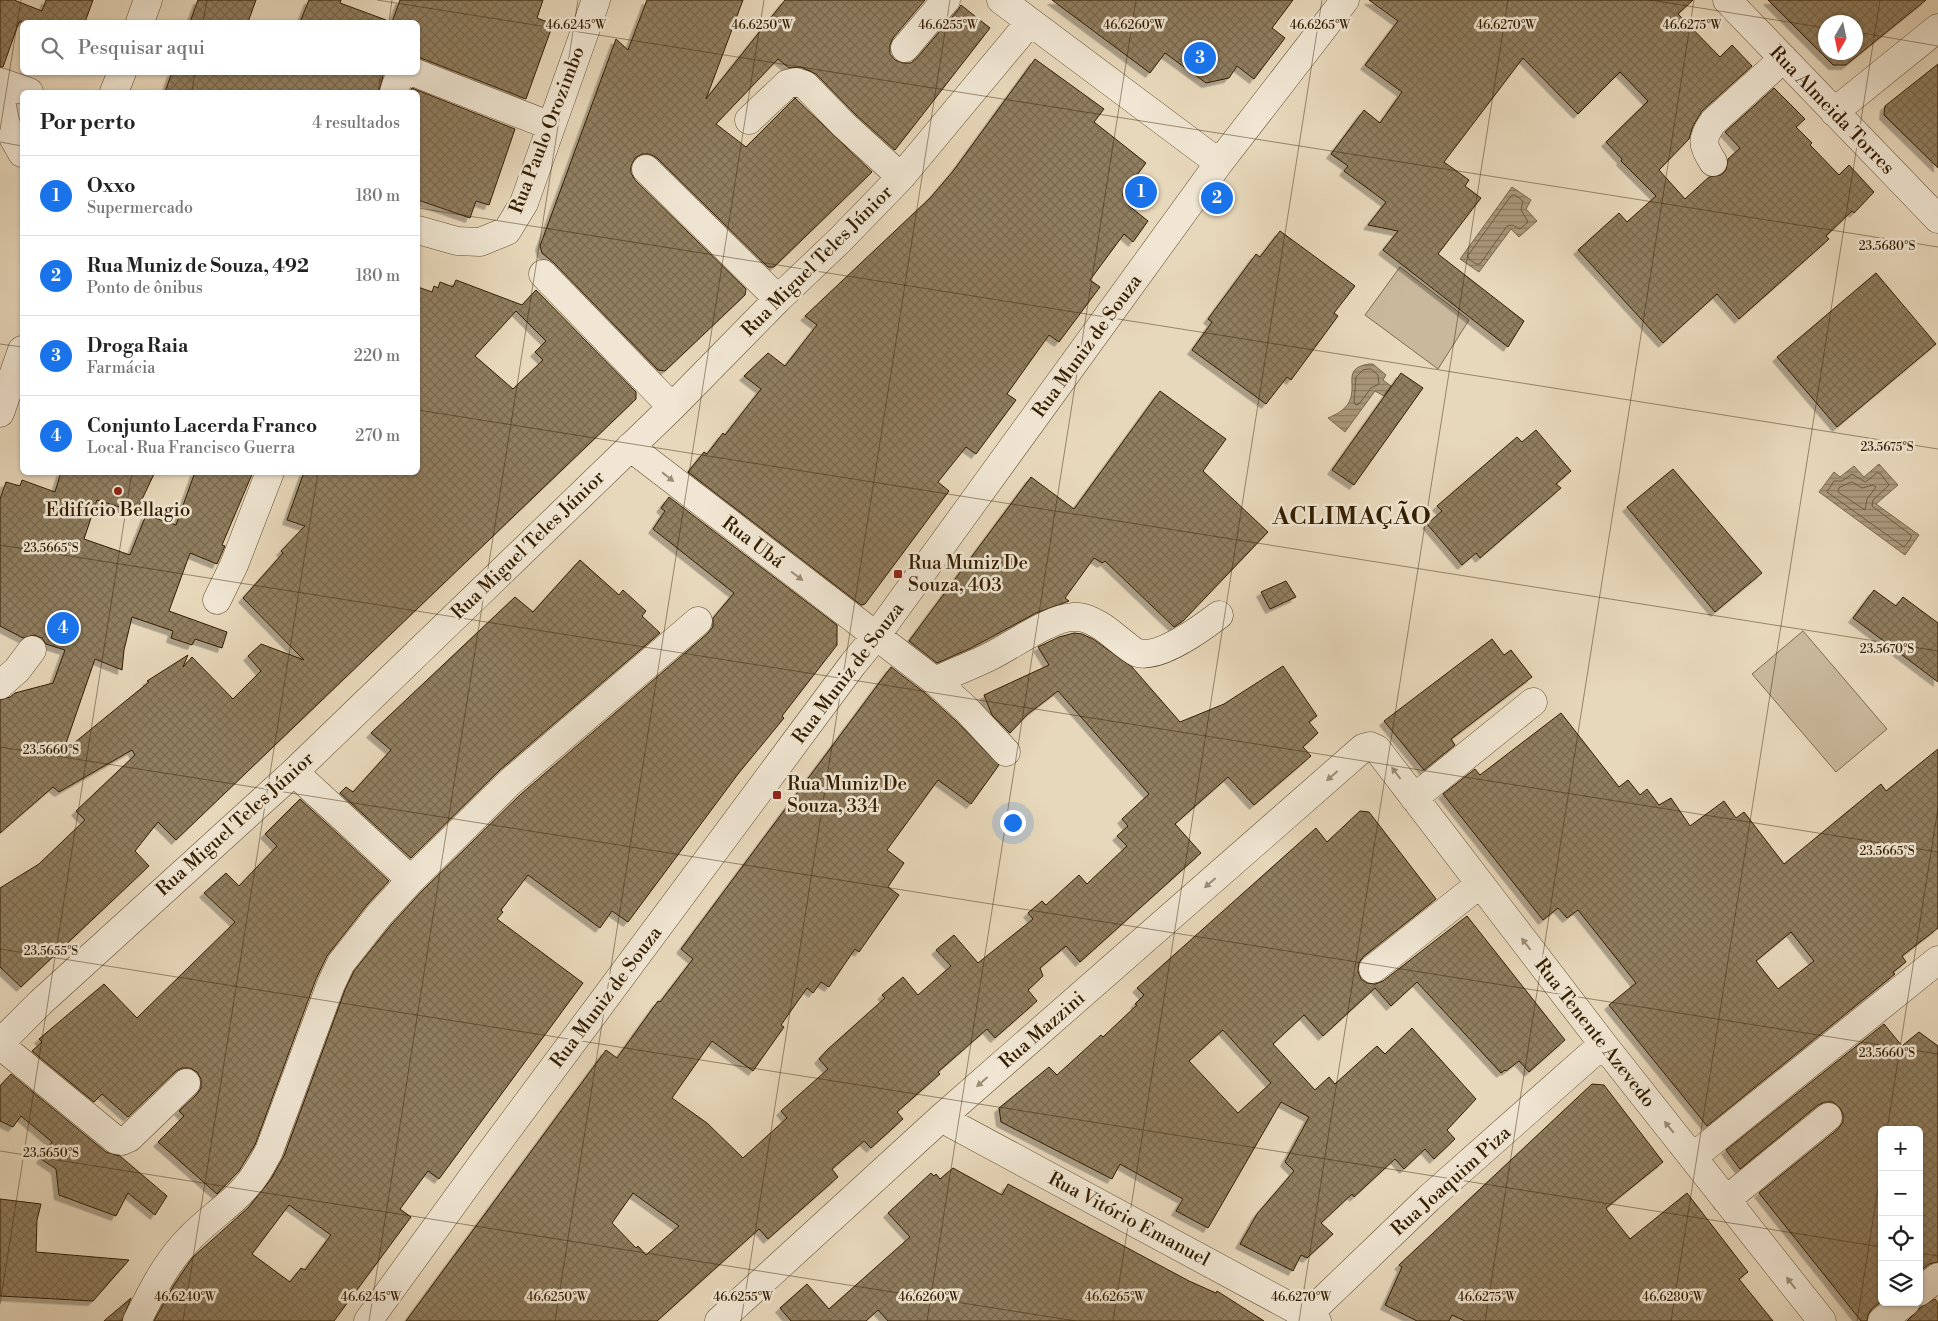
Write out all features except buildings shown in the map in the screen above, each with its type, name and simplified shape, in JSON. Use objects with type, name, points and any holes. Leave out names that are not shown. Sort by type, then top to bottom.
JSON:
[{"type":"street","points":[[141,20],[148,0]]},
{"type":"street","name":"Rua Paulo Orozimbo","points":[[420,231],[457,241],[480,242],[507,231],[524,203],[596,0]]},
{"type":"street","points":[[905,48],[946,0]]},
{"type":"street","points":[[1001,0],[1219,163]]},
{"type":"street","name":"Rua Muniz de Souza","points":[[368,1321],[482,1164],[876,636],[1219,163],[1345,0]]},
{"type":"street","name":"Rua Almeida Torres","points":[[1727,0],[1938,219]]},
{"type":"street","name":"Rua Miguel Teles Júnior","points":[[0,1044],[47,996],[294,772],[672,408],[901,177],[1030,22]]},
{"type":"street","points":[[1834,112],[1938,28]]},
{"type":"street","points":[[1713,162],[1705,149],[1704,134],[1713,122],[1783,59]]},
{"type":"street","points":[[115,90],[121,75]]},
{"type":"street","points":[[395,90],[402,75]]},
{"type":"street","points":[[420,75],[551,126]]},
{"type":"street","points":[[0,82],[22,90]]},
{"type":"street","points":[[749,120],[787,84],[796,82],[805,85],[844,125],[901,177]]},
{"type":"street","points":[[0,96],[6,125],[20,149]]},
{"type":"street","points":[[646,169],[778,299]]},
{"type":"street","points":[[543,274],[672,408]]},
{"type":"street","points":[[0,413],[20,356]]},
{"type":"street","name":"Rua Ubá","points":[[630,447],[935,681],[966,709],[1006,752]]},
{"type":"street","points":[[217,600],[234,565],[269,475]]},
{"type":"street","points":[[935,681],[990,656],[1061,618],[1075,616],[1086,618],[1113,632],[1136,652],[1145,654],[1166,648],[1199,630],[1219,615]]},
{"type":"street","points":[[138,1321],[157,1282],[170,1261],[190,1238],[244,1190],[261,1167],[269,1151],[331,984],[342,963],[379,915],[411,880],[510,782],[698,621]]},
{"type":"street","points":[[0,684],[17,670],[32,650]]},
{"type":"street","points":[[1414,798],[1533,702]]},
{"type":"street","name":"Rua Tenente Azevedo","points":[[1370,746],[1377,749],[1603,1044],[1822,1321]]},
{"type":"street","name":"Rua Mazzini","points":[[719,1321],[941,1118],[1363,748],[1370,746]]},
{"type":"street","points":[[294,772],[411,880]]},
{"type":"street","points":[[1373,970],[1480,884]]},
{"type":"street","points":[[1693,1157],[1938,960]]},
{"type":"street","points":[[0,1044],[116,1140],[122,1141],[129,1138],[186,1083]]},
{"type":"street","name":"Rua Joaquim Piza","points":[[1309,1319],[1428,1199],[1603,1044]]},
{"type":"street","name":"Rua Vitório Emanuel","points":[[941,1118],[1309,1319]]},
{"type":"street","points":[[1726,1200],[1828,1118]]},
{"type":"street","points":[[1923,1289],[1938,1277]]},
{"type":"street","points":[[1882,1321],[1901,1306]]},
{"type":"shaded area","points":[[1400,267],[1469,320],[1438,369],[1365,315]]},
{"type":"shaded area","points":[[1803,631],[1887,729],[1836,772],[1752,674]]},
{"type":"water","points":[[1512,187],[1531,200],[1526,209],[1537,221],[1519,237],[1511,229],[1479,272],[1460,259]]},
{"type":"water","points":[[1373,364],[1386,375],[1383,380],[1391,386],[1384,396],[1375,391],[1345,432],[1328,418],[1342,410],[1350,401],[1353,372],[1361,366]]},
{"type":"water","points":[[1879,464],[1898,485],[1876,504],[1919,535],[1905,555],[1819,492],[1834,472],[1840,477],[1854,466],[1864,477]]},
{"type":"place","name":"Droga Raia","points":[[1200,58]]},
{"type":"place","name":"Oxxo","points":[[1141,192]]},
{"type":"place","name":"Rua Muniz de Souza, 492","points":[[1217,198]]},
{"type":"place","name":"Edifício Bellagio","points":[[118,491]]},
{"type":"place","name":"Rua Muniz De Souza, 403","points":[[898,574]]},
{"type":"place","name":"Conjunto Lacerda Franco","points":[[63,628]]},
{"type":"place","name":"Rua Muniz De Souza, 334","points":[[777,795]]},
{"type":"district","name":"ACLIMAÇÃO","points":[[1352,517]]}]
